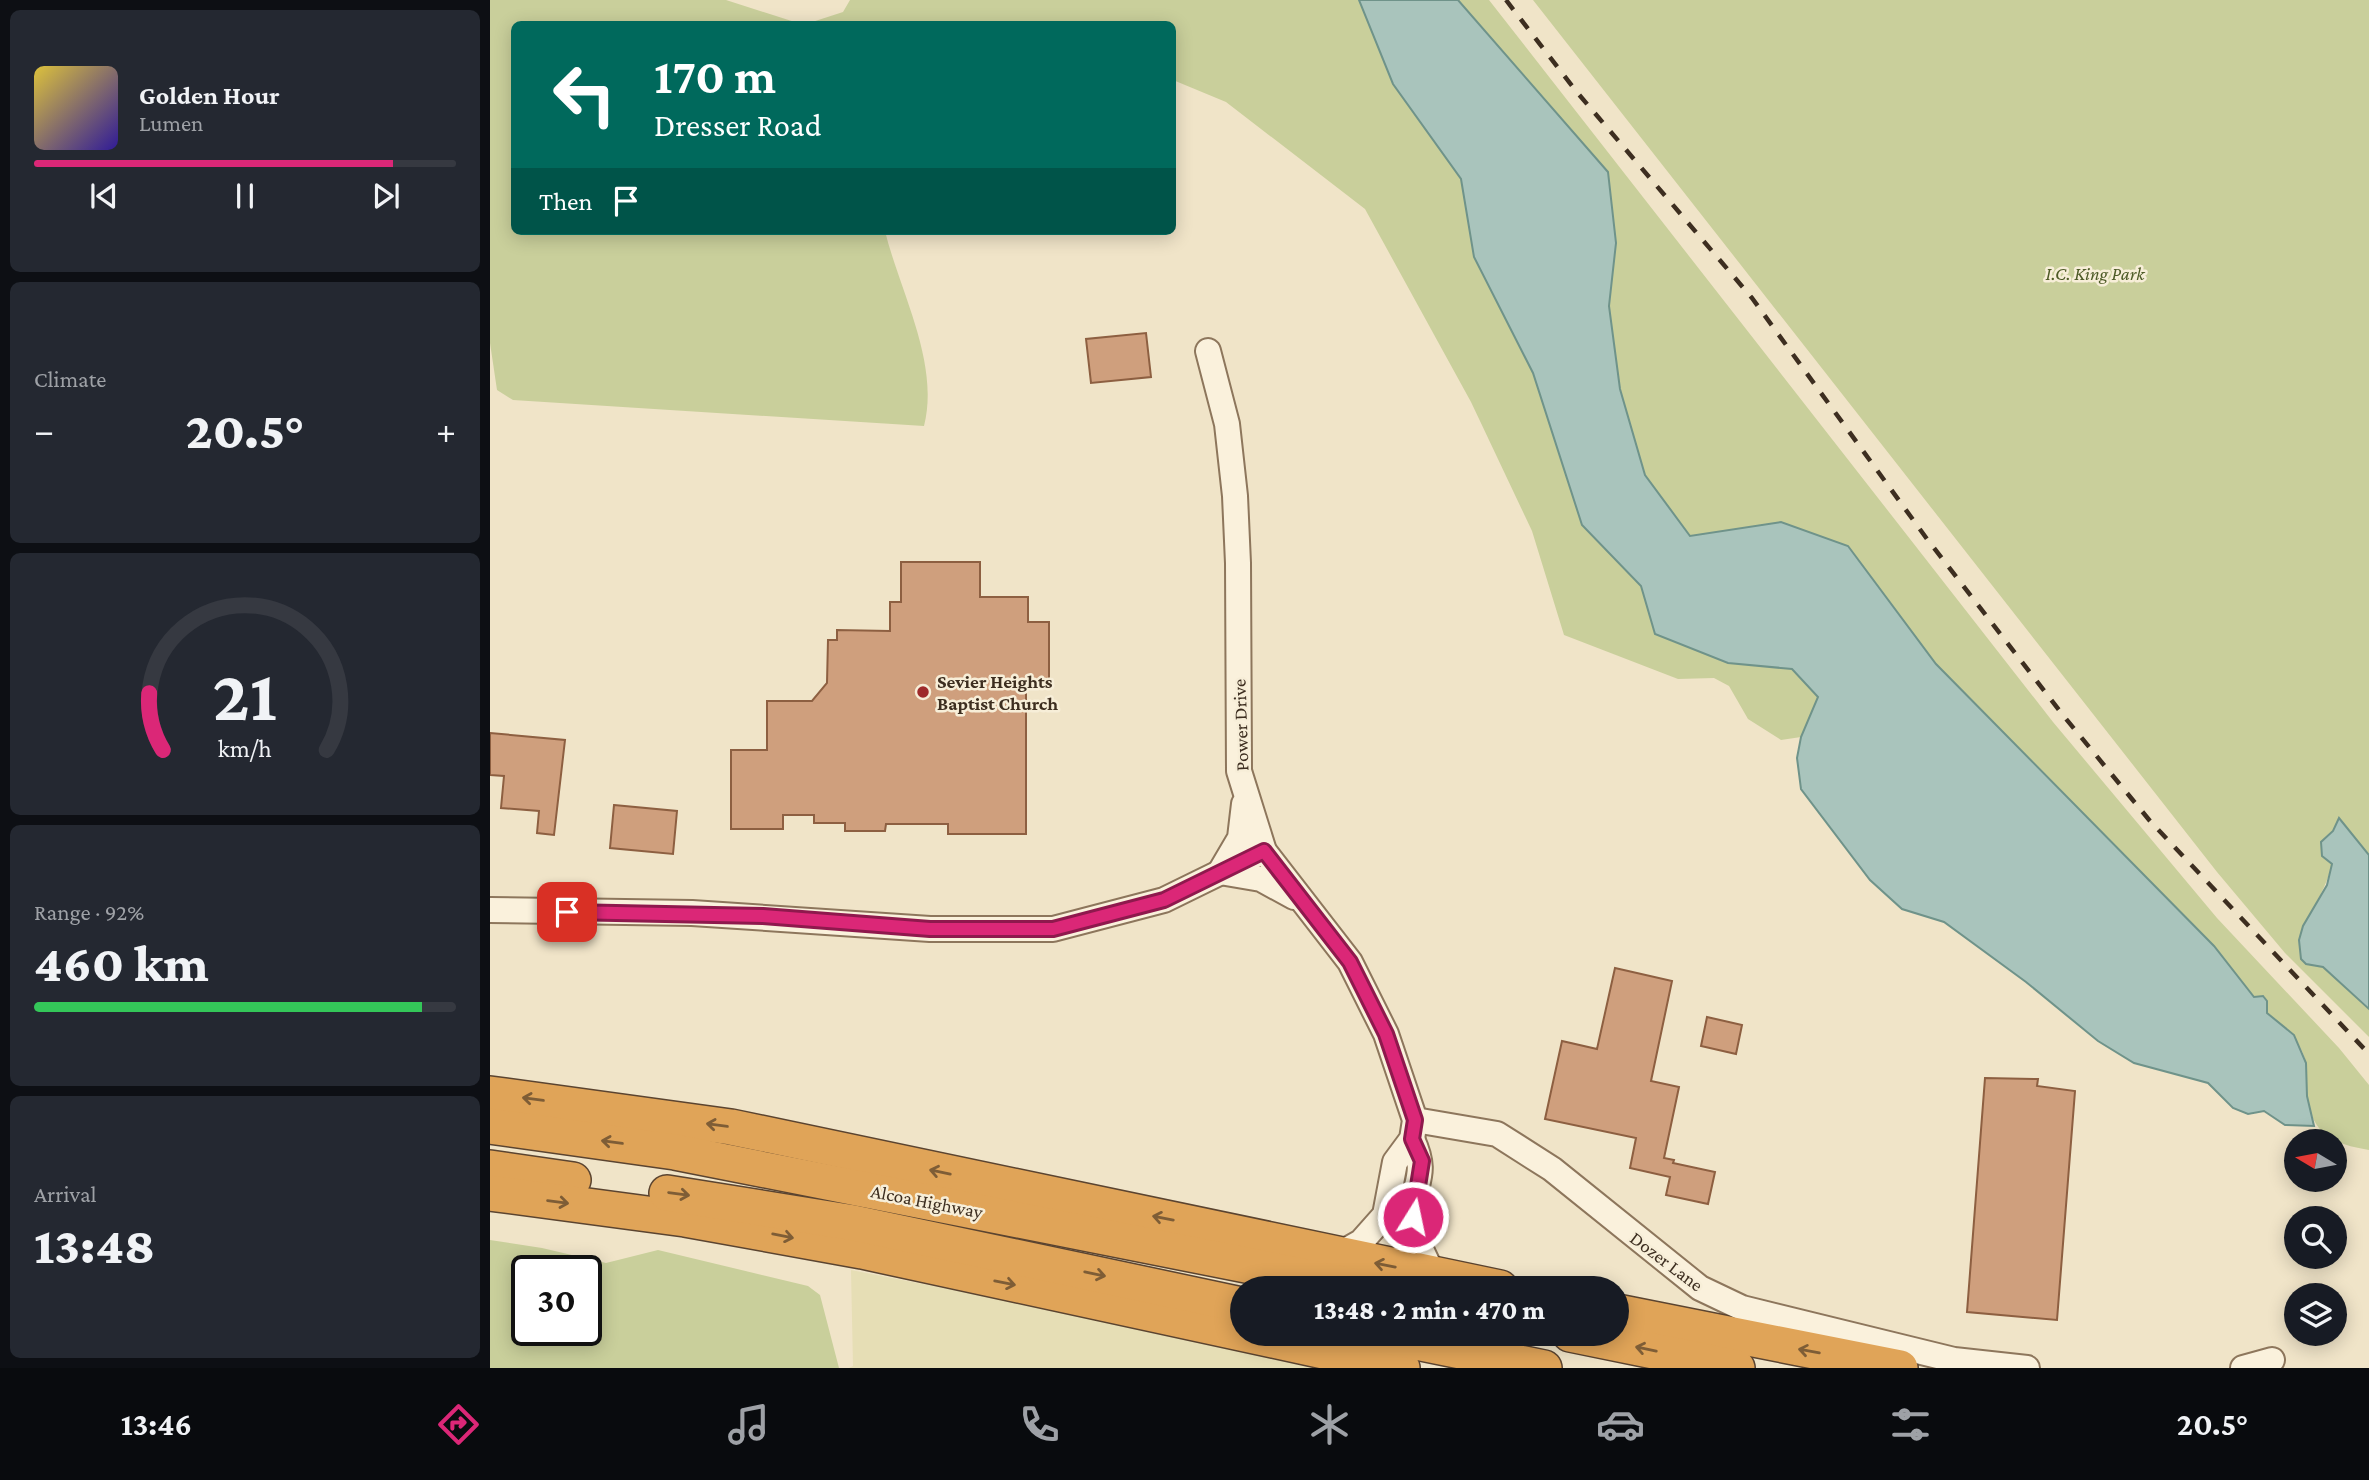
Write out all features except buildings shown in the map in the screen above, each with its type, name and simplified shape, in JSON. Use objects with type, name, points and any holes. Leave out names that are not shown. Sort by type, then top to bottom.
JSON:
[{"type":"highway","points":[[490,1094],[731,1127],[1443,1276]]},
{"type":"highway","name":"Alcoa Highway","points":[[490,1126],[675,1152],[1301,1276]]},
{"type":"highway","name":"Alcoa Highway","points":[[490,1168],[727,1201],[853,1223],[1230,1302]]},
{"type":"highway","points":[[490,1193],[685,1219],[862,1251],[1402,1368]]},
{"type":"highway","points":[[1629,1314],[1900,1368]]},
{"type":"highway","points":[[1436,1346],[1544,1368]]},
{"type":"highway","points":[[1629,1346],[1737,1368]]},
{"type":"street","name":"Power Drive","points":[[1208,351],[1227,424],[1235,496],[1239,771],[1264,851],[1300,901],[1350,962],[1386,1034],[1422,1161],[1413,1217],[1418,1242],[1433,1274]]},
{"type":"street","points":[[1220,872],[1234,852],[1244,826],[1243,786]]},
{"type":"street","points":[[492,912],[686,913],[930,929],[1053,929],[1164,900],[1264,851]]},
{"type":"street","points":[[1220,872],[1261,879],[1300,901]]},
{"type":"street","points":[[1338,1255],[1361,1242],[1385,1215],[1395,1162],[1414,1130]]},
{"type":"street","name":"Dozer Lane","points":[[1414,1130],[1497,1134],[1552,1169],[1700,1288],[1742,1308],[1954,1360],[2026,1368]]},
{"type":"street","points":[[2242,1368],[2272,1360]]},
{"type":"shaded area","points":[[851,1270],[1230,1341],[1230,1346],[1259,1346],[1385,1368],[849,1368],[853,1366]]},
{"type":"green space","points":[[490,0],[726,0],[792,21],[511,21],[511,235],[886,235],[923,353],[928,402],[924,426],[513,400],[497,390],[490,343]]},
{"type":"green space","points":[[850,0],[1359,0],[1393,84],[1461,179],[1474,257],[1533,373],[1582,525],[1641,586],[1655,634],[1728,663],[1793,669],[1819,698],[1801,737],[1781,740],[1748,719],[1729,686],[1714,678],[1678,679],[1564,635],[1532,531],[1471,402],[1365,209],[1226,102],[1176,81],[1176,21],[815,21],[843,12]]},
{"type":"green space","points":[[1458,0],[1489,0],[2053,722],[2217,918],[2339,1048],[2369,1085],[2369,1150],[2347,1145],[2347,1129],[2320,1129],[2314,1120],[2306,1092],[2307,1067],[2304,1055],[2291,1035],[2267,1013],[2264,996],[2254,997],[2214,946],[1936,664],[1848,546],[1721,532],[1690,536],[1645,475],[1620,389],[1609,306],[1616,243],[1608,172]]},
{"type":"green space","name":"I.C. King Park","points":[[1533,0],[2369,0],[2369,855],[2339,818],[2333,831],[2321,842],[2322,856],[2332,864],[2299,941],[2309,958],[2329,972],[2369,1009],[2369,1037],[2285,953],[2217,872]]},
{"type":"green space","points":[[490,1240],[572,1255],[511,1255],[511,1346],[602,1346],[602,1262],[658,1250],[808,1286],[820,1295],[839,1368],[490,1368]]},
{"type":"water","points":[[1359,0],[1458,0],[1608,172],[1616,243],[1609,306],[1620,389],[1645,475],[1690,536],[1781,522],[1848,546],[1936,664],[2214,946],[2254,997],[2263,996],[2267,1001],[2267,1013],[2294,1035],[2306,1063],[2307,1096],[2314,1126],[2285,1125],[2264,1111],[2248,1114],[2233,1108],[2208,1083],[2134,1063],[2098,1041],[2026,982],[1944,922],[1902,909],[1870,880],[1801,789],[1797,758],[1801,737],[1818,697],[1792,669],[1728,663],[1655,634],[1641,586],[1582,525],[1533,373],[1474,257],[1461,179],[1393,84]]},
{"type":"water","points":[[2339,818],[2369,855],[2369,1009],[2323,967],[2306,964],[2301,959],[2299,940],[2303,926],[2327,885],[2332,864],[2322,856],[2321,842],[2333,831]]},
{"type":"railway","points":[[1506,0],[1576,91],[1752,298],[1927,539],[2062,714],[2150,821],[2369,1054]]},
{"type":"place","name":"Sevier Heights Baptist Church","points":[[923,692]]},
{"type":"route","points":[[567,912],[763,916],[930,929],[1053,929],[1164,900],[1264,851],[1300,901],[1350,962],[1386,1034],[1415,1120],[1412,1139],[1422,1161],[1413,1217]]}]
